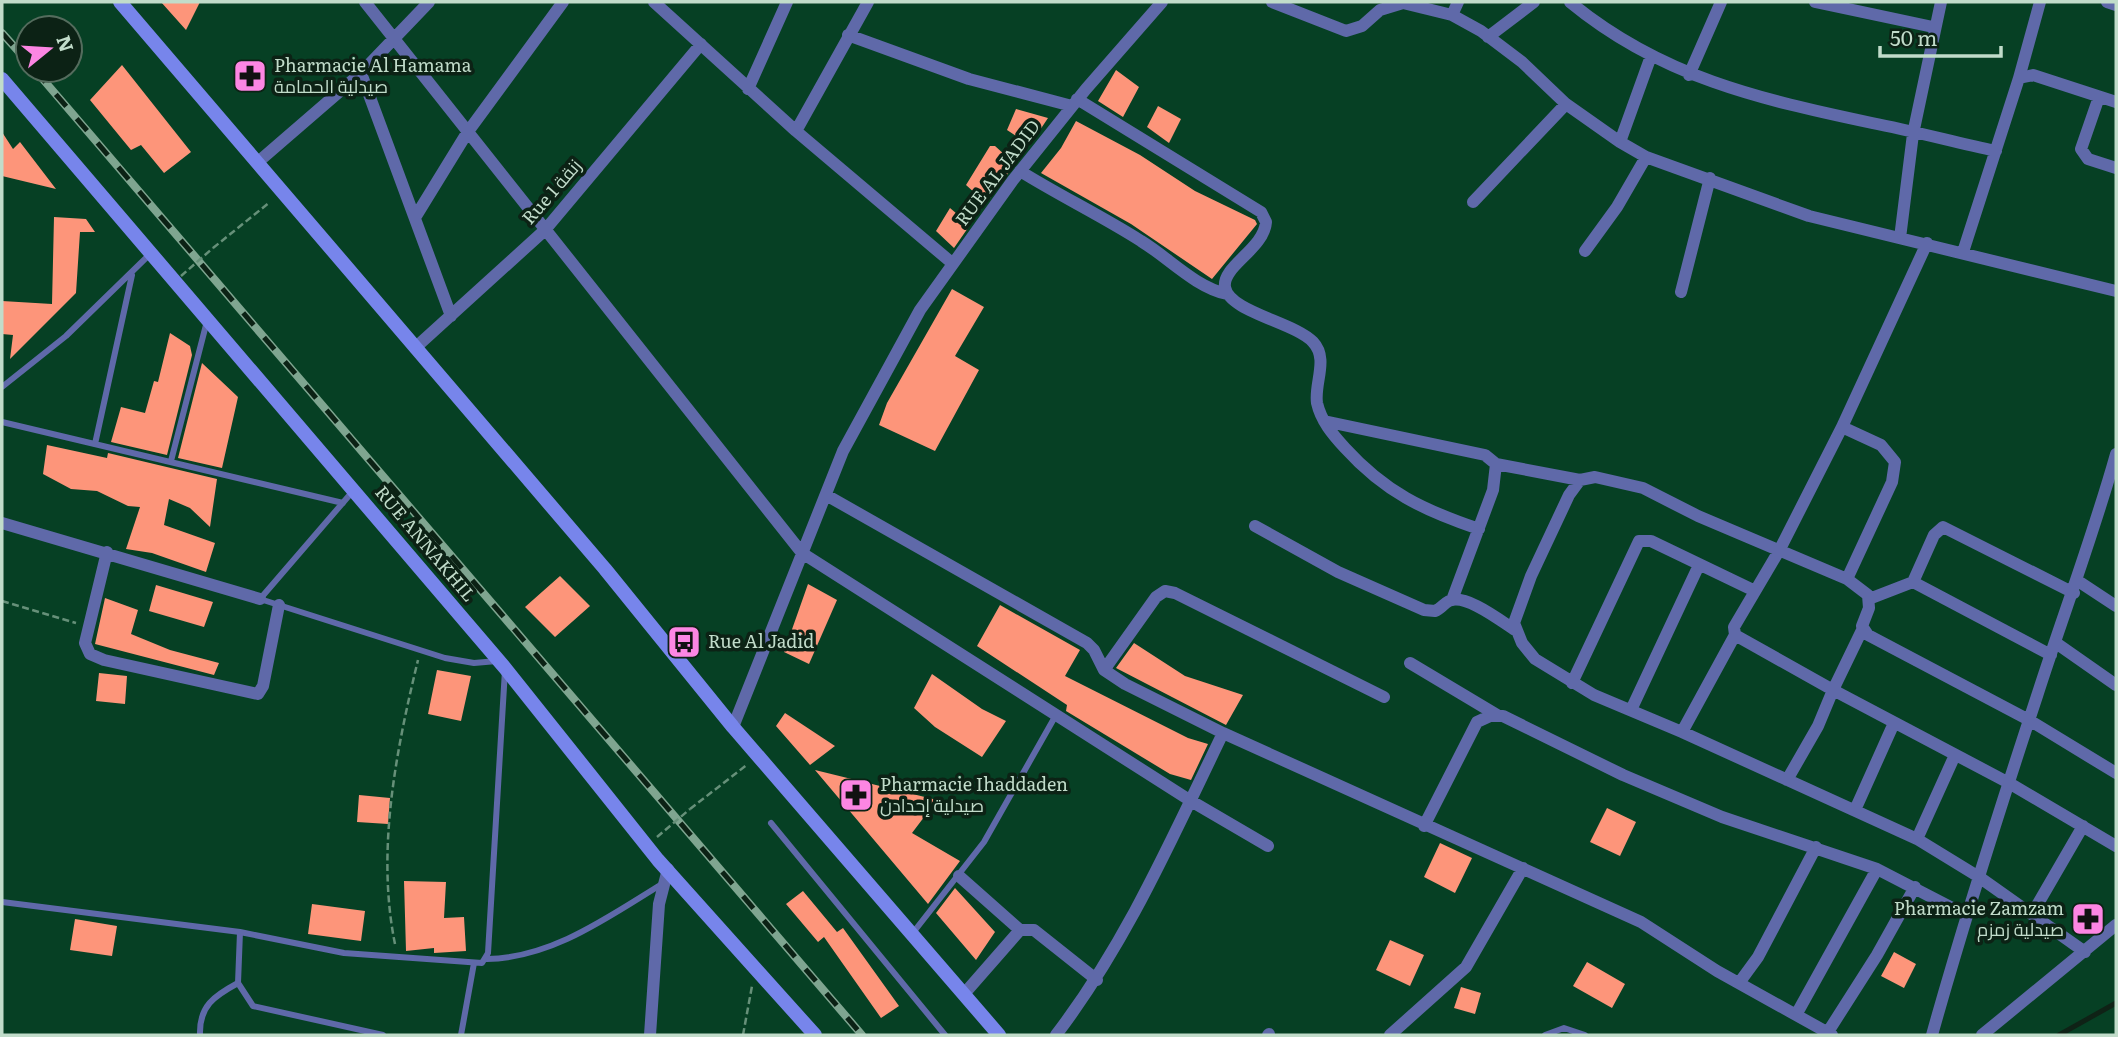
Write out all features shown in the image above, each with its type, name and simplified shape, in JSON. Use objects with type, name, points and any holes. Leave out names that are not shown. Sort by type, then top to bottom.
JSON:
[{"type":"main road","points":[[120,2],[605,569],[733,727],[999,1035]]},
{"type":"main road","name":"RUE ANNAKHIL","points":[[2,79],[206,321],[502,664],[666,876],[755,965],[815,1035]]},
{"type":"street","points":[[258,162],[361,74],[429,2]]},
{"type":"street","points":[[416,216],[467,134],[563,2]]},
{"type":"street","points":[[654,2],[748,89],[952,263]]},
{"type":"street","points":[[748,89],[787,2]]},
{"type":"street","points":[[796,131],[868,2]]},
{"type":"street","name":"RUE AL JADID","points":[[733,727],[843,451],[879,381],[952,263],[1020,171],[1162,2]]},
{"type":"street","points":[[1272,2],[1346,31],[1362,26],[1380,10],[1402,3],[1452,15],[1522,62],[1566,104],[1646,157],[1809,216],[2116,291]]},
{"type":"street","points":[[1452,15],[1458,2]]},
{"type":"street","points":[[1488,37],[1534,2]]},
{"type":"street","points":[[1570,2],[1651,56],[1689,75],[1786,106],[1996,150]]},
{"type":"street","points":[[1689,75],[1721,2]]},
{"type":"street","points":[[1815,2],[1871,8],[1933,27]]},
{"type":"street","points":[[1900,237],[1913,134],[1933,27],[1941,2]]},
{"type":"street","points":[[1963,252],[2020,78],[2040,2]]},
{"type":"street","points":[[2107,2],[2116,5]]},
{"type":"street","points":[[368,4],[467,134],[802,553],[1191,801],[1268,846]]},
{"type":"street","points":[[848,35],[968,79],[1075,103],[1261,212],[1266,222],[1263,236],[1229,272],[1225,281],[1227,294]]},
{"type":"street","name":"Rue 1 زنقة","points":[[415,348],[544,230],[701,44]]},
{"type":"street","points":[[1620,142],[1651,56]]},
{"type":"street","points":[[361,74],[451,316]]},
{"type":"street","points":[[2020,78],[2033,75],[2116,102]]},
{"type":"street","points":[[2099,97],[2081,149],[2088,159],[2116,168]]},
{"type":"street","points":[[1473,202],[1566,104]]},
{"type":"street","points":[[1585,251],[1617,207],[1646,157]]},
{"type":"street","points":[[1020,171],[1078,207],[1130,234],[1207,288],[1227,294],[1243,307],[1285,324],[1315,345],[1321,359],[1317,399],[1324,421],[1343,446],[1383,486],[1434,514],[1479,530]]},
{"type":"street","points":[[1681,292],[1710,178]]},
{"type":"street","points":[[1682,732],[1735,635],[1734,627],[1780,549],[1842,427],[1927,243]]},
{"type":"street","points":[[1324,421],[1485,455],[1496,464],[1580,480],[1595,477],[1643,488],[1698,516],[1847,579],[1866,592],[1869,599],[1862,630],[1818,726],[1787,780]]},
{"type":"street","points":[[1842,427],[1881,445],[1895,461],[1892,482],[1847,579]]},
{"type":"street","points":[[1932,1035],[1966,915],[2029,720],[2076,587],[2116,454]]},
{"type":"street","points":[[1255,526],[1338,572],[1424,610],[1435,611],[1452,600],[1493,490],[1496,464]]},
{"type":"street","points":[[1515,630],[1518,609],[1531,576],[1569,495],[1580,480]]},
{"type":"street","points":[[826,495],[1087,643],[1094,650],[1104,670],[1125,684],[1223,733],[1424,826],[1641,922],[1828,1035],[1915,887]]},
{"type":"street","points":[[2,523],[260,599]]},
{"type":"street","points":[[1869,599],[1913,582],[1934,535],[1943,527],[2116,606]]},
{"type":"street","points":[[1572,683],[1639,541],[1651,541],[1755,591]]},
{"type":"street","points":[[107,552],[85,643],[95,658],[255,695],[263,686],[279,605]]},
{"type":"street","points":[[1630,710],[1699,565]]},
{"type":"street","points":[[1913,582],[2054,649],[2116,685]]},
{"type":"street","points":[[1104,670],[1156,597],[1165,591],[1175,593],[1384,697]]},
{"type":"street","points":[[1452,600],[1476,606],[1515,630],[1535,659],[1572,683],[1917,839],[1979,877],[2085,952]]},
{"type":"street","points":[[1862,630],[2029,720],[2116,773]]},
{"type":"street","points":[[1735,635],[2009,783],[2116,846]]},
{"type":"street","points":[[1410,663],[1497,715],[1722,817],[1877,869],[1966,915]]},
{"type":"street","points":[[1424,826],[1477,722],[1497,715]]},
{"type":"street","points":[[1855,810],[1894,723]]},
{"type":"street","points":[[1056,1035],[1097,980],[1128,930],[1223,733]]},
{"type":"street","points":[[1917,839],[1955,755]]},
{"type":"street","points":[[2032,914],[2083,825]]},
{"type":"street","points":[[1739,983],[1758,957],[1816,847]]},
{"type":"street","points":[[1390,1035],[1466,967],[1523,868]]},
{"type":"street","points":[[1796,1015],[1877,869]]},
{"type":"street","points":[[650,1035],[659,904],[666,876]]},
{"type":"street","points":[[959,876],[1020,930],[1034,930],[1097,980]]},
{"type":"street","points":[[1982,1035],[2116,925]]},
{"type":"street","points":[[964,994],[1020,930]]},
{"type":"lane","points":[[2,387],[66,336],[150,254]]},
{"type":"lane","points":[[95,444],[132,273]]},
{"type":"lane","points":[[171,461],[206,321]]},
{"type":"lane","points":[[2,422],[343,503]]},
{"type":"lane","points":[[354,490],[260,599],[459,662],[502,664],[487,959]]},
{"type":"lane","points":[[912,934],[959,876],[997,822],[1056,715]]},
{"type":"lane","points":[[771,823],[945,1035]]},
{"type":"lane","points":[[2,902],[240,932],[344,953],[474,963],[487,959],[513,958],[543,950],[579,933],[666,876]]},
{"type":"lane","points":[[240,932],[237,983],[253,1006],[383,1035]]},
{"type":"lane","points":[[461,1035],[474,963]]},
{"type":"lane","points":[[200,1035],[202,1016],[208,1003],[237,983]]},
{"type":"lane","points":[[1545,1035],[1564,1028],[1585,1035]]},
{"type":"path","points":[[181,276],[282,192]]},
{"type":"path","points":[[2,601],[88,627]]},
{"type":"path","points":[[398,957],[393,934],[388,834],[401,734],[421,650]]},
{"type":"path","points":[[657,837],[759,756]]},
{"type":"path","points":[[743,1035],[755,965]]},
{"type":"building","points":[[161,2],[200,2],[186,30]]},
{"type":"building","points":[[122,65],[191,152],[164,173],[141,145],[131,150],[90,100]]},
{"type":"building","points":[[1116,70],[1139,87],[1123,117],[1098,101]]},
{"type":"building","points":[[1158,106],[1181,119],[1169,143],[1147,127]]},
{"type":"building","points":[[1016,109],[1048,118],[1030,145],[1007,130]]},
{"type":"building","points":[[1076,121],[1140,155],[1195,191],[1255,220],[1257,224],[1212,279],[1131,224],[1041,173],[1061,148]]},
{"type":"building","points":[[2,132],[13,149],[20,142],[56,189],[2,176]]},
{"type":"building","points":[[990,146],[995,146],[1015,164],[986,203],[966,185]]},
{"type":"building","points":[[950,208],[970,225],[954,248],[936,231]]},
{"type":"building","points":[[54,217],[86,219],[95,232],[80,232],[76,293],[10,359],[13,335],[2,334],[2,301],[52,304]]},
{"type":"building","points":[[952,289],[984,307],[955,356],[979,370],[935,451],[879,425],[887,403]]},
{"type":"building","points":[[170,333],[190,346],[192,355],[167,455],[111,442],[121,407],[145,413],[154,381],[158,382]]},
{"type":"building","points":[[202,363],[238,397],[222,468],[178,458]]},
{"type":"building","points":[[47,445],[107,458],[108,453],[217,479],[210,527],[190,508],[169,499],[164,525],[215,543],[206,572],[152,553],[126,549],[140,507],[128,506],[97,491],[71,489],[43,474]]},
{"type":"building","points":[[560,576],[590,606],[555,637],[525,607]]},
{"type":"building","points":[[808,584],[837,600],[809,664],[784,652]]},
{"type":"building","points":[[156,585],[213,602],[204,627],[149,611]]},
{"type":"building","points":[[105,598],[138,610],[131,634],[170,650],[219,663],[214,675],[95,644]]},
{"type":"building","points":[[1000,605],[1080,650],[1065,676],[1188,738],[1208,744],[1191,780],[1170,774],[1066,711],[1067,705],[977,646]]},
{"type":"building","points":[[1134,643],[1185,676],[1243,695],[1226,725],[1116,668]]},
{"type":"building","points":[[437,670],[471,676],[461,721],[428,714]]},
{"type":"building","points":[[99,673],[127,676],[125,704],[96,701]]},
{"type":"building","points":[[932,674],[982,709],[1006,721],[982,757],[935,727],[914,708]]},
{"type":"building","points":[[785,713],[835,746],[810,765],[776,726]]},
{"type":"building","points":[[815,770],[937,800],[912,833],[960,861],[928,904]]},
{"type":"building","points":[[359,795],[390,798],[388,824],[357,822]]},
{"type":"building","points":[[1607,808],[1636,822],[1620,856],[1590,842]]},
{"type":"building","points":[[1440,843],[1472,858],[1455,893],[1424,877]]},
{"type":"building","points":[[404,881],[446,882],[444,918],[464,917],[466,951],[434,953],[434,948],[406,951]]},
{"type":"building","points":[[955,888],[995,932],[976,960],[936,913]]},
{"type":"building","points":[[803,891],[837,932],[843,928],[899,1006],[881,1018],[824,937],[818,942],[786,904]]},
{"type":"building","points":[[312,904],[365,911],[361,941],[308,934]]},
{"type":"building","points":[[75,919],[117,926],[112,956],[70,950]]},
{"type":"building","points":[[1390,940],[1424,955],[1410,986],[1376,970]]},
{"type":"building","points":[[1894,952],[1916,964],[1904,988],[1881,976]]},
{"type":"building","points":[[1587,962],[1625,984],[1612,1008],[1573,986]]},
{"type":"building","points":[[1461,987],[1481,993],[1475,1014],[1454,1008]]},
{"type":"waterway","points":[[2059,1035],[2116,1003]]},
{"type":"railway","points":[[2,33],[14,46]]},
{"type":"railway","points":[[47,84],[862,1035]]},
{"type":"place","name":"Pharmacie Al Hamama صيدلية الحمامة","points":[[250,76]]},
{"type":"place","name":"Rue Al Jadid","points":[[684,642]]},
{"type":"place","name":"Pharmacie Ihaddaden صيدلية إحدادن","points":[[856,795]]},
{"type":"place","name":"Pharmacie Zamzam صيدلية زمزم","points":[[2088,919]]}]
